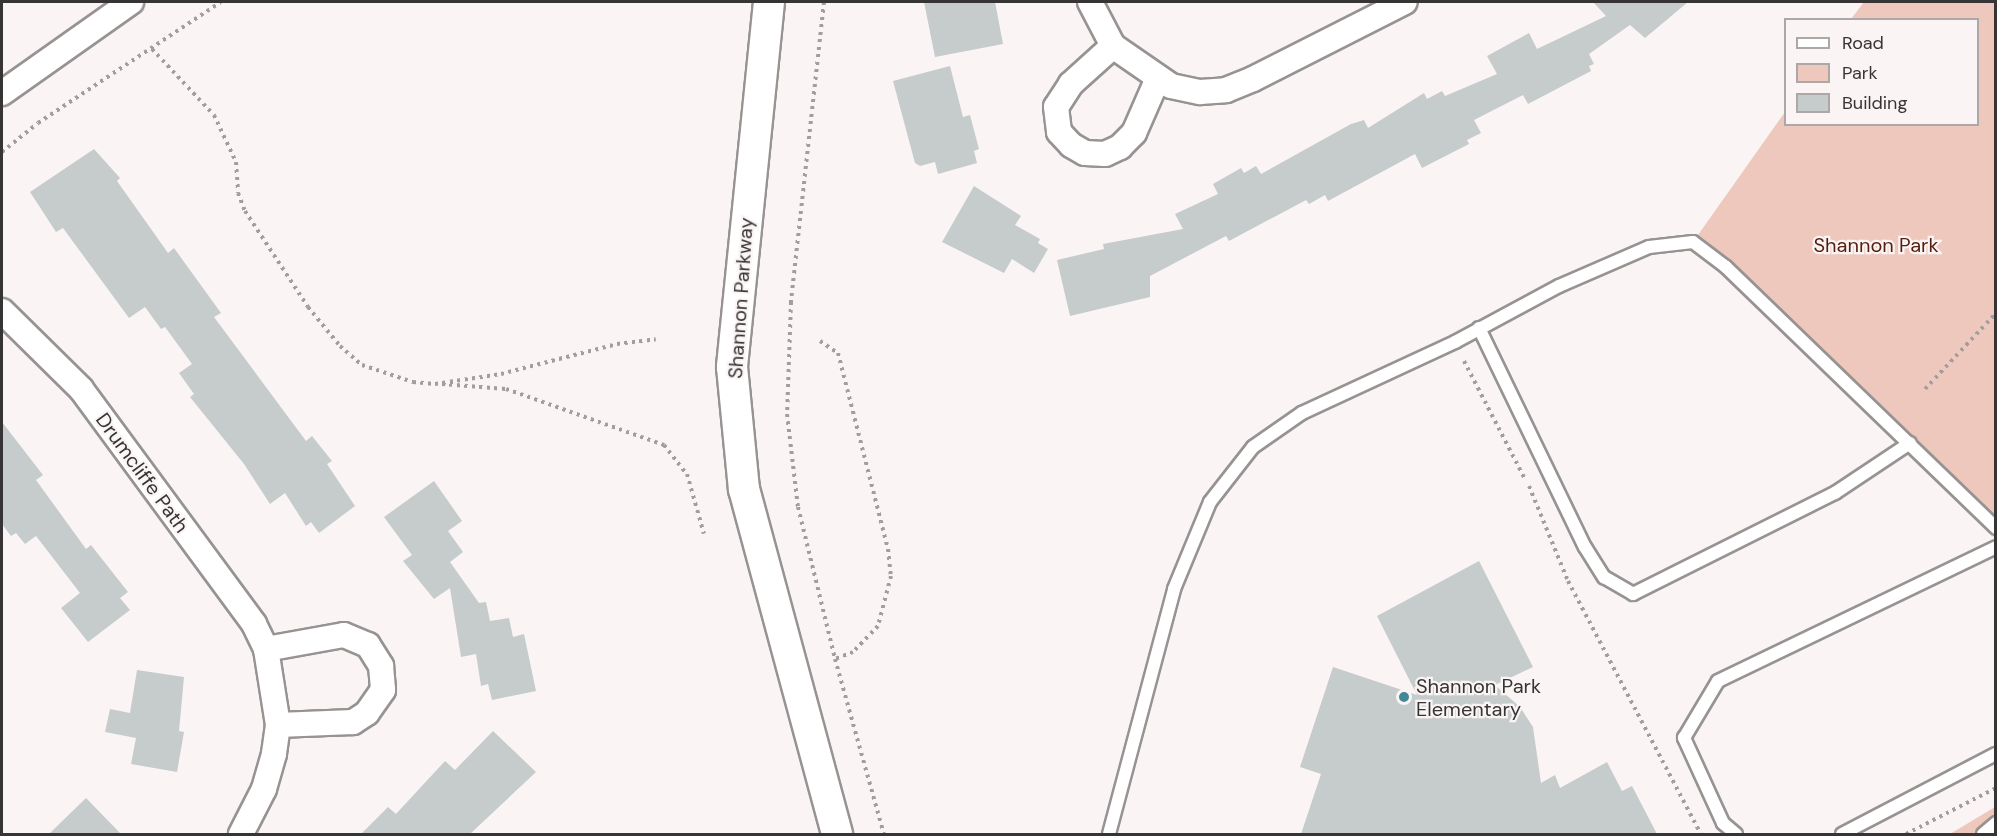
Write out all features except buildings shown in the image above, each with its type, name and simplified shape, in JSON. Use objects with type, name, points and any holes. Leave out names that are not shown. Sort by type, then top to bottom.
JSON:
[{"type":"street","points":[[2,93],[131,2]]},
{"type":"street","name":"Shannon Parkway","points":[[769,2],[732,367],[744,489],[837,834]]},
{"type":"street","points":[[1090,2],[1113,46],[1171,86],[1200,92],[1226,90],[1405,2]]},
{"type":"street","points":[[1113,46],[1071,84],[1056,107],[1059,132],[1071,145],[1085,153],[1105,154],[1120,147],[1134,133],[1158,78]]},
{"type":"street","name":"Drumcliffe Path","points":[[2,310],[81,389],[254,624],[266,649],[278,725],[264,789],[241,834]]},
{"type":"street","points":[[266,649],[344,635],[368,645],[381,666],[383,690],[367,713],[353,722],[278,725]]},
{"type":"lane","points":[[1109,834],[1174,589],[1210,502],[1253,447],[1302,412],[1455,342],[1559,286],[1649,247],[1693,242],[1726,267],[1910,443],[1995,528]]},
{"type":"lane","points":[[1479,328],[1585,547],[1604,577],[1634,594],[1835,493],[1910,443]]},
{"type":"lane","points":[[1736,834],[1723,823],[1684,738],[1718,681],[1995,547]]},
{"type":"lane","points":[[1842,834],[1995,754]]},
{"type":"lane","points":[[1983,834],[1995,823]]},
{"type":"path","points":[[2,152],[38,123],[221,2]]},
{"type":"path","points":[[824,2],[790,302],[787,414],[798,507],[835,659],[884,834]]},
{"type":"path","points":[[152,49],[214,115],[236,162],[238,193],[245,211],[277,264],[340,346],[362,365],[413,381],[506,389],[664,445],[687,474],[704,534]]},
{"type":"path","points":[[1925,389],[1995,313]]},
{"type":"path","points":[[435,384],[501,374],[616,344],[656,339]]},
{"type":"path","points":[[820,341],[838,353],[888,549],[891,576],[878,626],[853,652],[835,659]]},
{"type":"path","points":[[1455,342],[1529,485],[1568,581],[1701,834]]},
{"type":"path","points":[[1906,834],[1995,788]]},
{"type":"green space","name":"Shannon Park","points":[[1864,2],[1995,2],[1995,528],[1693,242],[1784,113],[1784,126],[1979,126],[1979,18],[1852,18]]},
{"type":"green space","points":[[1995,807],[1995,834],[1950,834]]},
{"type":"place","name":"Shannon Park Elementary","points":[[1404,697]]}]
